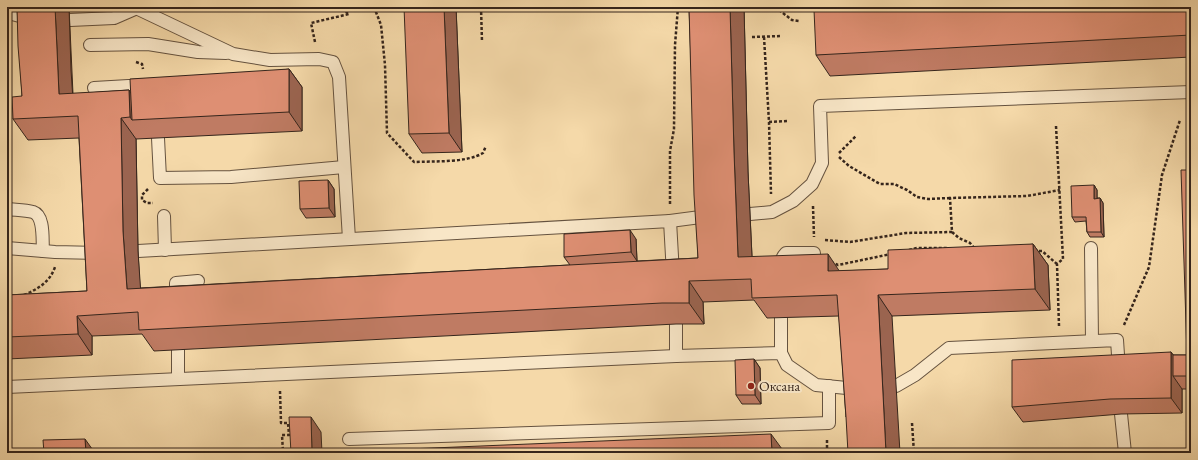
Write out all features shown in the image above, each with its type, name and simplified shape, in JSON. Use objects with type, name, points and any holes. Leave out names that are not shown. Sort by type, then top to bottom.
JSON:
[{"type":"lane","points":[[8,7],[12,14],[31,19]]},
{"type":"lane","points":[[70,20],[114,18],[135,8],[233,54]]},
{"type":"lane","points":[[90,45],[148,44],[198,52],[233,54],[270,60],[319,58],[333,62],[339,76],[349,239]]},
{"type":"lane","points":[[94,88],[155,84],[155,90]]},
{"type":"lane","points":[[750,214],[772,212],[793,201],[812,184],[822,163],[820,106],[1191,92]]},
{"type":"lane","points":[[158,138],[160,178],[231,177],[344,167]]},
{"type":"lane","points":[[7,209],[34,212],[40,218],[42,226],[43,251]]},
{"type":"lane","points":[[164,216],[165,250]]},
{"type":"lane","points":[[138,251],[670,221],[708,216]]},
{"type":"lane","points":[[670,221],[674,281]]},
{"type":"lane","points":[[7,248],[98,253]]},
{"type":"lane","points":[[1091,248],[1092,341]]},
{"type":"lane","points":[[780,277],[780,263],[782,257],[786,253],[814,253]]},
{"type":"lane","points":[[177,308],[176,283],[198,281]]},
{"type":"lane","points":[[781,318],[781,353],[787,365],[816,384],[857,389]]},
{"type":"lane","points":[[676,324],[676,356]]},
{"type":"lane","points":[[896,386],[915,375],[949,348],[1117,340],[1119,370]]},
{"type":"lane","points":[[178,350],[178,379]]},
{"type":"lane","points":[[7,388],[676,356],[781,353]]},
{"type":"lane","points":[[348,439],[829,423],[829,386]]},
{"type":"lane","points":[[1121,414],[1124,453]]},
{"type":"path","points":[[319,58],[311,23],[349,14],[341,7]]},
{"type":"path","points":[[374,7],[381,25],[385,65],[387,133],[414,162],[461,160],[472,158],[483,153],[486,146]]},
{"type":"path","points":[[481,7],[482,42]]},
{"type":"path","points":[[670,221],[670,151],[674,129],[675,45],[678,7]]},
{"type":"path","points":[[776,7],[792,20],[799,21]]},
{"type":"path","points":[[752,37],[781,36]]},
{"type":"path","points":[[764,37],[772,212]]},
{"type":"path","points":[[769,122],[788,120]]},
{"type":"path","points":[[1117,340],[1149,267],[1162,175],[1180,120]]},
{"type":"path","points":[[1056,126],[1063,259],[1057,264]]},
{"type":"path","points":[[836,155],[849,166],[880,184],[894,184],[917,197],[928,199],[1027,196],[1060,190]]},
{"type":"path","points":[[950,198],[952,232]]},
{"type":"path","points":[[813,218],[814,231]]},
{"type":"path","points":[[821,239],[850,242],[906,233],[952,232],[959,238],[970,243],[976,251],[971,250]]},
{"type":"path","points":[[903,251],[917,248],[953,248]]},
{"type":"path","points":[[1028,251],[1042,251],[1057,264],[1059,343]]},
{"type":"path","points":[[19,297],[43,286],[54,270],[59,252]]},
{"type":"path","points":[[814,253],[823,259],[838,265],[885,256],[896,252]]},
{"type":"path","points":[[280,392],[281,423],[288,423],[289,435],[282,435],[283,452],[292,453]]},
{"type":"path","points":[[912,423],[914,453]]},
{"type":"building","points":[[17,7],[55,7],[59,94],[129,90],[130,117],[121,118],[123,231],[127,289],[698,258],[694,195],[689,7],[730,7],[738,257],[828,254],[828,271],[888,269],[888,250],[1033,244],[1035,289],[878,295],[886,453],[848,453],[837,295],[752,298],[751,279],[689,281],[689,303],[662,303],[139,330],[138,312],[77,316],[78,334],[7,337],[7,295],[87,291],[78,116],[13,119],[12,97],[22,96]]},
{"type":"building","points":[[404,7],[444,7],[449,133],[409,134]]},
{"type":"building","points":[[890,7],[1191,7],[1191,35],[816,55],[814,10]]},
{"type":"building","points":[[289,69],[289,112],[132,120],[130,79]]},
{"type":"building","points":[[1181,170],[1191,170],[1191,376],[1173,376],[1173,355],[1187,355]]},
{"type":"building","points":[[328,180],[329,208],[300,209],[299,181]]},
{"type":"building","points":[[1094,185],[1094,199],[1100,198],[1101,232],[1087,232],[1086,217],[1072,217],[1071,186]]},
{"type":"building","points":[[630,230],[631,252],[564,257],[564,234]]},
{"type":"building","points":[[1171,352],[1171,398],[1110,399],[1012,407],[1012,360]]},
{"type":"building","points":[[754,359],[755,395],[736,395],[735,360]]},
{"type":"building","points":[[289,417],[311,417],[312,453],[291,453]]},
{"type":"building","points":[[771,434],[772,453],[312,453]]},
{"type":"building","points":[[85,439],[86,453],[44,453],[43,440]]},
{"type":"place","name":"Оксана","points":[[751,386]]}]
